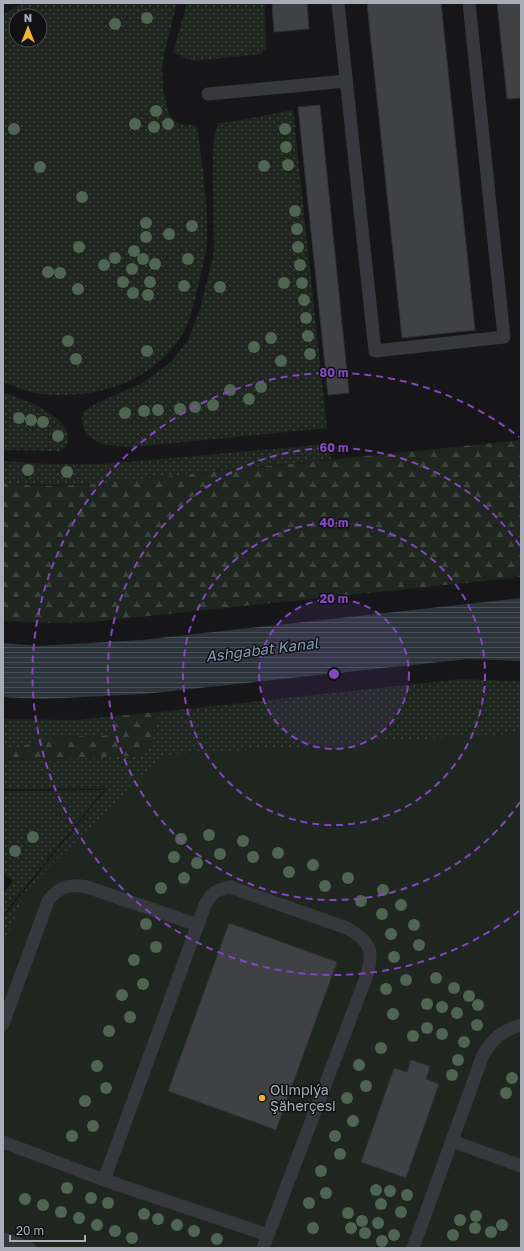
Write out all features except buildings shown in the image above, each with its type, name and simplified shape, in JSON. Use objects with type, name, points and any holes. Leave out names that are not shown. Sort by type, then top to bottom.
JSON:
[{"type":"lane","points":[[338,3],[375,351],[504,337],[469,3]]},
{"type":"lane","points":[[208,94],[346,81]]},
{"type":"lane","points":[[3,1024],[48,901],[54,892],[75,885],[87,887],[198,925]]},
{"type":"lane","points":[[104,1180],[205,905],[210,896],[219,889],[230,887],[347,928],[357,934],[366,943],[371,953],[367,976],[263,1248]]},
{"type":"lane","points":[[413,1248],[483,1054],[489,1044],[498,1035],[521,1025]]},
{"type":"lane","points":[[3,1142],[104,1180],[268,1235]]},
{"type":"lane","points":[[452,1142],[521,1166]]},
{"type":"lane","points":[[3,1239],[29,1248]]},
{"type":"green space","points":[[21,3],[177,3],[162,66],[163,89],[169,114],[173,120],[180,124],[196,125],[206,194],[207,223],[206,251],[188,324],[180,338],[167,354],[151,368],[134,379],[116,386],[96,392],[76,395],[55,395],[31,392],[3,382],[3,15],[8,12],[8,48],[48,48],[48,8],[14,8]]},
{"type":"green space","points":[[187,3],[265,3],[266,49],[261,54],[193,61],[173,53]]},
{"type":"green space","points":[[293,110],[327,428],[133,447],[106,445],[96,441],[88,435],[83,426],[83,413],[97,403],[142,383],[171,362],[188,340],[200,309],[214,252],[213,161],[214,138],[218,123]]},
{"type":"green space","points":[[3,392],[23,399],[47,411],[57,419],[65,427],[68,437],[66,447],[59,451],[3,450]]},
{"type":"green space","points":[[521,440],[521,577],[91,622],[53,623],[3,621],[3,484],[51,486],[95,484]]},
{"type":"green space","points":[[329,444],[331,459],[95,484],[3,484],[3,461],[48,464],[103,464]]},
{"type":"green space","points":[[461,679],[521,681],[521,752],[3,981],[3,917],[106,789],[3,789],[3,760],[137,756],[152,741],[153,730],[159,712]]},
{"type":"green space","points":[[159,712],[149,749],[137,756],[3,760],[3,748],[9,750],[45,739],[76,736],[99,737],[113,733],[116,716]]},
{"type":"green space","points":[[116,716],[113,733],[99,737],[76,736],[45,739],[9,750],[3,748],[3,719],[75,720]]},
{"type":"green space","name":"Olimpiýa Şäherçesi","points":[[521,733],[521,1248],[3,1248],[3,948],[23,898],[44,872],[165,755]]},
{"type":"green space","points":[[104,790],[3,915],[3,893],[13,881],[3,873],[3,791]]},
{"type":"water","name":"Ashgabat Kanal","points":[[521,598],[521,661],[468,659],[144,694],[43,699],[3,697],[3,643],[38,646],[141,640]]},
{"type":"place","name":"Olimpiýa Şäherçesi","points":[[262,1098]]}]
